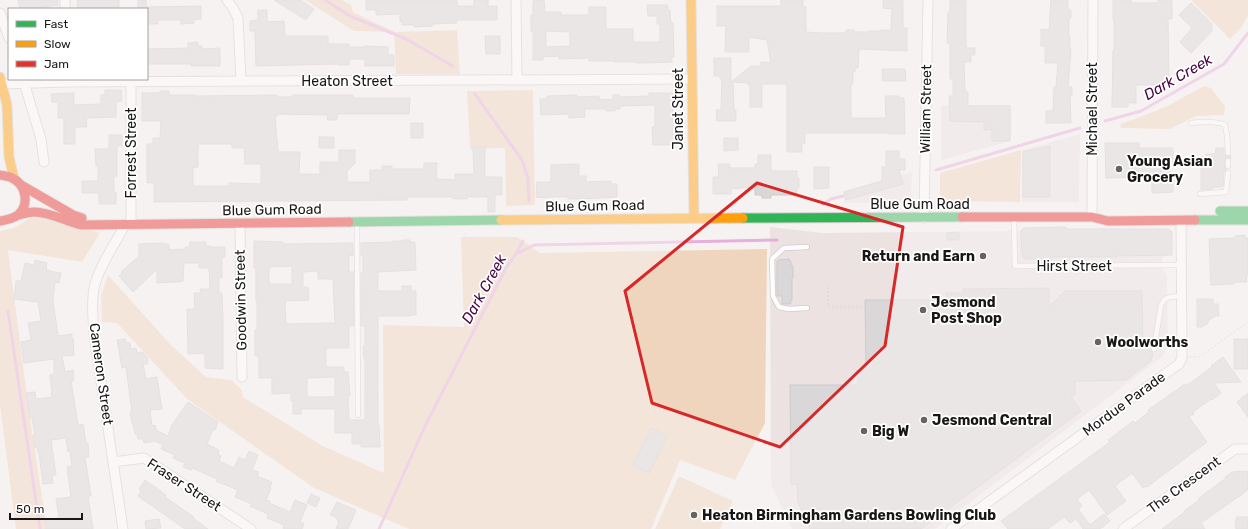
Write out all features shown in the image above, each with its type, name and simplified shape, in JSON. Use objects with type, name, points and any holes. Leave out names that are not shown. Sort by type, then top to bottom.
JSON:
[{"type":"main road","name":"Janet Street","points":[[691,0],[694,218]]},
{"type":"main road","points":[[1,80],[8,109],[8,155],[18,181],[25,192],[23,208],[18,215]]},
{"type":"main road","name":"Blue Gum Road","points":[[0,175],[10,176],[73,214],[99,225]]},
{"type":"main road","name":"Blue Gum Road","points":[[1092,217],[1107,212],[1248,211]]},
{"type":"main road","name":"Blue Gum Road","points":[[0,221],[11,220],[18,215],[34,212],[46,213],[81,225],[462,222],[694,218],[1092,217],[1108,220],[1248,220]]},
{"type":"street","points":[[227,0],[238,18],[241,81]]},
{"type":"street","points":[[516,0],[517,80]]},
{"type":"street","name":"William Street","points":[[924,218],[928,0]]},
{"type":"street","name":"Michael Street","points":[[1092,0],[1092,217]]},
{"type":"street","points":[[0,13],[8,35]]},
{"type":"street","name":"Heaton Street","points":[[1,80],[131,82],[692,79]]},
{"type":"street","points":[[24,81],[41,139],[44,162]]},
{"type":"street","name":"Forrest Street","points":[[128,225],[131,82]]},
{"type":"street","points":[[1181,220],[1182,358]]},
{"type":"street","name":"Goodwin Street","points":[[240,224],[242,377]]},
{"type":"street","name":"Cameron Street","points":[[123,529],[94,334],[92,308],[95,284],[103,264],[128,225]]},
{"type":"street","name":"Mordue Parade","points":[[951,529],[1179,364],[1182,358]]},
{"type":"street","name":"The Crescent","points":[[1123,529],[1235,449],[1248,449]]},
{"type":"street","name":"Fraser Street","points":[[113,462],[144,458],[251,529]]},
{"type":"lane","points":[[1191,123],[1218,123],[1225,125],[1228,153]]},
{"type":"lane","points":[[1200,194],[1226,192],[1228,173]]},
{"type":"lane","name":"Hirst Street","points":[[1014,218],[1015,266],[1181,265]]},
{"type":"lane","points":[[357,223],[358,416]]},
{"type":"lane","points":[[807,247],[784,248],[772,259],[773,296],[779,307],[789,309],[807,308]]},
{"type":"lane","points":[[1154,349],[1161,305],[1165,298],[1182,296]]},
{"type":"path","points":[[462,222],[466,240],[493,263],[517,276]]},
{"type":"path","points":[[828,288],[828,307],[862,307]]},
{"type":"path","points":[[953,293],[957,291]]},
{"type":"path","points":[[0,318],[29,529]]},
{"type":"path","points":[[1182,358],[1199,357],[1248,322]]},
{"type":"path","points":[[927,529],[965,501]]},
{"type":"highlighted area","points":[[757,183],[903,227],[885,346],[780,447],[652,403],[625,291]]},
{"type":"shaded area","points":[[305,0],[342,0],[351,5],[353,12],[395,32],[457,30],[460,74],[396,74],[394,32],[354,31]]},
{"type":"shaded area","points":[[1191,0],[1248,0],[1248,15],[1241,28],[1230,39]]},
{"type":"shaded area","points":[[1204,86],[1211,88],[1225,106],[1224,115],[1196,116],[1170,129],[1121,128],[1120,124],[1169,105]]},
{"type":"shaded area","points":[[533,90],[535,205],[506,206],[505,148],[470,149],[467,91]]},
{"type":"shaded area","points":[[941,105],[1011,105],[1011,141],[941,160]]},
{"type":"shaded area","points":[[1080,134],[1079,202],[1022,202],[1022,150]]},
{"type":"shaded area","points":[[1021,150],[1020,202],[940,201],[940,173]]},
{"type":"shaded area","points":[[912,172],[911,203],[844,203],[844,191]]},
{"type":"shaded area","points":[[45,217],[100,233],[82,262],[8,250],[30,419],[47,529],[16,529],[0,405],[0,231],[16,227],[30,218]]},
{"type":"shaded area","name":"Jesmond Central","points":[[770,227],[822,233],[1022,231],[1166,235],[1167,256],[1162,257],[1162,269],[1167,275],[1168,345],[1163,356],[935,529],[792,529],[771,485]]},
{"type":"shaded area","points":[[461,237],[517,237],[540,253],[767,249],[765,423],[735,480],[680,460],[651,529],[409,529],[314,488],[187,399],[117,323],[102,322],[101,295],[108,275],[170,344],[206,377],[231,380],[242,390],[243,397],[323,446],[384,473],[383,325],[464,327]]},
{"type":"shaded area","name":"Heaton Birmingham Gardens Bowling Club","points":[[679,476],[733,501],[720,529],[655,529]]},
{"type":"building","points":[[18,0],[58,0],[58,5],[43,8],[20,8]]},
{"type":"building","points":[[77,0],[119,0],[119,8],[78,8]]},
{"type":"building","points":[[138,0],[146,0],[146,8],[138,8]]},
{"type":"building","points":[[274,0],[300,0],[314,9],[306,20]]},
{"type":"building","points":[[366,0],[457,0],[457,6],[474,6],[474,0],[488,0],[488,6],[497,6],[497,20],[457,20],[457,23],[433,24],[432,26],[415,27],[414,25],[402,25],[402,22],[400,22],[400,14],[376,15],[376,10],[366,10]]},
{"type":"building","points":[[544,0],[545,12],[561,12],[561,15],[589,15],[589,7],[606,7],[606,29],[633,29],[633,42],[660,42],[660,24],[657,24],[657,16],[648,16],[647,5],[668,5],[671,23],[673,23],[674,57],[672,57],[672,62],[636,63],[589,61],[589,58],[559,59],[559,56],[543,57],[543,60],[533,60],[533,31],[531,31],[531,15],[533,15],[533,1]],"holes":[[[546,31],[570,32],[570,46],[546,47]]]},
{"type":"building","points":[[781,0],[803,0],[803,7],[806,7],[806,32],[845,33],[846,30],[854,30],[854,32],[868,32],[891,30],[892,9],[883,8],[883,0],[903,0],[903,28],[907,28],[907,51],[859,49],[858,68],[855,68],[855,72],[853,71],[853,84],[851,84],[851,118],[886,118],[885,96],[899,96],[899,98],[904,98],[905,134],[805,133],[805,143],[802,143],[802,152],[787,152],[787,84],[762,84],[762,107],[750,107],[750,85],[748,85],[748,83],[733,82],[736,121],[717,121],[716,110],[721,110],[722,79],[720,79],[720,76],[714,76],[714,58],[731,58],[731,82],[751,66],[761,66],[761,62],[771,63],[767,40],[749,37],[749,52],[725,52],[726,26],[717,26],[717,6],[781,6]]},
{"type":"building","points":[[950,0],[966,0],[966,48],[975,48],[975,55],[971,55],[971,62],[964,62],[965,92],[968,92],[968,106],[1010,106],[1010,141],[992,141],[992,130],[984,130],[984,122],[950,121],[949,96],[953,96],[953,79],[950,79],[950,43],[947,43]]},
{"type":"building","points":[[1051,0],[1068,0],[1068,10],[1071,10],[1071,18],[1069,18],[1069,37],[1071,49],[1068,87],[1072,87],[1072,95],[1070,95],[1071,123],[1046,123],[1046,111],[1053,111],[1054,87],[1056,87],[1058,63],[1045,63],[1045,46],[1041,46],[1041,29],[1049,30]]},
{"type":"building","points":[[1113,0],[1131,0],[1131,3],[1158,3],[1158,0],[1172,0],[1172,19],[1168,19],[1169,85],[1136,85],[1136,103],[1128,103],[1128,107],[1112,107],[1114,50]]},
{"type":"building","points":[[1191,3],[1212,24],[1212,31],[1191,53],[1180,42],[1192,28],[1179,15]]},
{"type":"building","points":[[201,6],[201,19],[194,20],[194,23],[181,24],[181,20],[158,20],[158,24],[148,24],[147,7]]},
{"type":"building","points":[[258,10],[267,10],[267,22],[284,21],[285,36],[328,36],[328,44],[349,44],[349,47],[388,47],[388,55],[394,55],[394,66],[365,66],[365,59],[349,59],[349,65],[256,66],[255,31],[250,31],[250,21],[258,20]]},
{"type":"building","points":[[485,36],[500,36],[500,54],[486,54]]},
{"type":"building","points":[[198,42],[198,46],[202,46],[202,49],[220,48],[220,66],[148,64],[148,49],[188,48],[188,43]]},
{"type":"building","points":[[882,69],[905,69],[906,81],[883,81]]},
{"type":"building","points":[[105,90],[121,90],[122,101],[116,102],[116,117],[86,118],[87,127],[75,127],[75,144],[64,144],[64,118],[58,118],[58,102],[52,102],[51,94],[74,93],[74,105],[101,104],[101,95],[105,95]]},
{"type":"building","points":[[160,91],[169,91],[169,95],[195,96],[277,95],[277,97],[292,97],[292,95],[353,95],[353,98],[410,98],[409,114],[337,114],[337,120],[327,120],[328,115],[277,114],[277,116],[275,116],[278,152],[300,152],[299,174],[320,174],[320,162],[339,162],[339,150],[355,150],[355,163],[347,171],[347,182],[370,182],[370,170],[382,170],[382,166],[392,166],[392,169],[424,169],[424,163],[437,163],[436,179],[455,180],[455,174],[474,174],[473,147],[485,147],[485,177],[502,177],[502,195],[495,195],[495,212],[488,212],[488,197],[453,199],[453,197],[407,197],[407,200],[154,202],[154,183],[147,183],[147,144],[153,144],[153,138],[160,138],[161,121],[142,121],[142,93],[160,93]],"holes":[[[198,144],[232,144],[232,148],[244,148],[245,164],[261,164],[261,184],[229,183],[229,186],[193,186],[193,168],[198,167]]]},
{"type":"building","points":[[649,93],[673,93],[673,145],[653,145],[652,127],[655,127],[655,105],[620,106],[620,109],[615,109],[615,111],[606,111],[606,109],[585,109],[585,117],[569,118],[569,115],[566,114],[541,115],[540,99],[547,99],[547,96],[599,96],[599,100],[613,99],[613,95],[620,95],[620,97],[649,96]]},
{"type":"building","points":[[411,123],[423,123],[423,138],[411,138]]},
{"type":"building","points":[[109,135],[122,135],[122,146],[117,146],[117,176],[114,176],[116,204],[99,204],[99,193],[82,193],[82,181],[98,181],[98,166],[96,166],[95,149],[109,149]]},
{"type":"building","points":[[319,137],[334,137],[334,148],[319,148]]},
{"type":"building","points":[[724,138],[738,138],[738,150],[724,151]]},
{"type":"building","points":[[1105,143],[1139,143],[1139,148],[1173,148],[1173,163],[1170,163],[1170,177],[1173,177],[1173,192],[1152,193],[1152,177],[1106,178]]},
{"type":"building","points":[[1050,146],[1050,197],[1023,197],[1023,152]]},
{"type":"building","points":[[1216,148],[1224,148],[1224,155],[1228,157],[1231,156],[1231,158],[1226,158],[1224,161],[1225,168],[1227,169],[1224,172],[1223,186],[1201,190],[1201,157],[1206,156],[1206,154],[1215,154]]},
{"type":"building","points":[[886,151],[899,151],[899,159],[905,159],[905,170],[899,170],[903,184],[846,200],[844,192],[882,181],[882,167],[886,167]]},
{"type":"building","points":[[758,155],[771,155],[771,171],[797,171],[799,188],[797,188],[797,195],[771,195],[771,198],[762,198],[762,195],[755,195],[755,187],[731,189],[731,194],[713,194],[713,177],[719,177],[718,164],[730,164],[730,168],[755,168],[755,164],[758,164]]},
{"type":"building","points":[[579,164],[579,176],[586,176],[586,182],[611,181],[611,184],[617,184],[617,197],[568,199],[568,197],[536,197],[537,182],[551,182],[551,165]]},
{"type":"building","points":[[814,167],[829,167],[829,188],[814,189]]},
{"type":"building","points":[[1066,227],[1066,229],[1168,229],[1172,232],[1172,255],[1051,257],[1052,259],[1025,259],[1022,255],[1021,231],[1024,228]]},
{"type":"building","points":[[959,232],[959,240],[947,240],[947,233]]},
{"type":"building","points":[[1245,235],[1245,238],[1248,238],[1247,282],[1211,285],[1209,239],[1235,238],[1235,236]]},
{"type":"building","points":[[410,240],[410,242],[415,242],[416,270],[378,272],[378,291],[402,291],[402,286],[411,286],[411,291],[416,291],[416,315],[378,316],[378,425],[380,447],[361,447],[361,444],[352,444],[352,433],[335,433],[335,409],[301,409],[301,414],[293,414],[293,401],[291,401],[291,393],[272,394],[272,378],[259,378],[259,356],[255,356],[257,301],[256,268],[254,268],[254,241],[283,242],[283,244],[353,243],[353,256],[349,255],[349,272],[354,272],[354,326],[349,326],[349,348],[326,348],[326,367],[344,367],[344,372],[348,372],[350,396],[348,396],[349,420],[365,420],[365,359],[363,346],[365,346],[365,326],[361,326],[361,273],[363,273],[363,256],[361,256],[361,243]],"holes":[[[292,266],[292,284],[269,284],[269,267]],[[318,271],[318,279],[333,279],[335,323],[286,324],[285,301],[309,300],[308,287],[303,287],[303,272]],[[335,377],[335,397],[307,397],[307,378]]]},
{"type":"building","points":[[190,242],[206,242],[206,246],[225,247],[225,257],[222,257],[222,278],[219,278],[219,293],[222,293],[223,369],[205,368],[205,353],[188,354],[187,309],[195,309],[194,293],[201,293],[200,289],[210,289],[209,268],[199,268],[199,263],[184,263],[183,281],[157,283],[157,269],[133,292],[119,276],[123,273],[121,272],[139,256],[139,244],[169,244],[169,250],[185,249],[185,247],[189,247]]},
{"type":"building","points":[[789,259],[789,261],[791,261],[791,266],[793,266],[792,300],[791,304],[782,304],[782,296],[777,296],[777,261]]},
{"type":"building","points":[[35,260],[47,263],[46,270],[61,273],[59,283],[55,282],[53,301],[58,336],[72,334],[72,339],[73,338],[74,355],[62,356],[65,372],[73,370],[74,381],[71,381],[78,425],[83,424],[86,443],[88,443],[89,457],[85,457],[91,496],[88,496],[93,529],[46,529],[45,520],[59,518],[56,499],[71,497],[67,467],[72,466],[66,438],[51,440],[56,475],[52,475],[53,483],[43,484],[39,453],[37,447],[35,448],[33,435],[35,435],[32,418],[30,418],[26,393],[35,392],[36,399],[52,397],[50,375],[54,374],[54,359],[24,363],[21,342],[31,340],[28,323],[41,321],[38,302],[14,299],[16,281],[21,281],[25,263],[34,265]]},
{"type":"building","name":"Jesmond Central","points":[[1049,288],[1049,307],[1065,291],[1142,291],[1143,347],[1150,349],[1153,353],[1151,361],[1126,380],[1075,381],[1075,394],[1071,397],[1081,411],[921,529],[810,529],[798,502],[797,484],[791,484],[790,385],[858,385],[858,376],[866,369],[865,300],[946,300],[946,293],[963,293],[963,289]]},
{"type":"building","points":[[1197,299],[1213,299],[1213,304],[1218,304],[1219,316],[1215,316],[1202,327],[1197,327]]},
{"type":"building","points":[[125,339],[126,343],[130,343],[131,349],[136,348],[137,353],[142,352],[147,357],[148,364],[143,364],[146,379],[157,377],[162,409],[150,410],[152,426],[155,425],[156,430],[168,436],[172,425],[188,402],[218,422],[215,430],[213,429],[207,444],[219,450],[218,455],[221,456],[219,461],[234,468],[239,457],[245,460],[249,451],[258,455],[252,470],[259,472],[257,476],[272,482],[266,500],[270,501],[269,503],[290,512],[295,500],[307,505],[300,522],[304,524],[302,529],[283,529],[284,525],[267,518],[268,514],[250,506],[252,504],[235,497],[238,490],[216,481],[217,479],[192,468],[191,470],[183,467],[185,463],[173,458],[175,455],[161,449],[163,445],[155,441],[144,443],[143,439],[138,439],[137,434],[135,434],[130,412],[132,412],[126,367],[122,368],[117,340]]},
{"type":"building","points":[[1234,339],[1248,339],[1248,369],[1234,369]]},
{"type":"building","points":[[1223,357],[1241,382],[1214,383],[1221,393],[1193,412],[1194,414],[1189,417],[1207,442],[1147,487],[1146,486],[1143,488],[1132,473],[1115,486],[1126,501],[1107,515],[1089,490],[1077,499],[1082,506],[1078,509],[1090,525],[1104,514],[1110,521],[1100,529],[1083,529],[1076,519],[1070,523],[1064,517],[1048,529],[1008,529],[1001,521],[1110,442],[1108,440],[1133,421],[1135,423],[1149,412],[1148,410],[1185,384],[1186,386]]},
{"type":"building","points":[[1248,393],[1248,417],[1237,402]]},
{"type":"building","points":[[651,428],[667,436],[649,473],[633,465]]},
{"type":"building","points":[[1248,471],[1248,490],[1201,523],[1205,529],[1162,529],[1185,512],[1184,511],[1199,500],[1198,499],[1232,472]]},
{"type":"building","points":[[145,480],[208,529],[185,529],[138,496],[141,491],[139,489]]},
{"type":"building","points":[[311,494],[320,498],[316,507],[307,503]]},
{"type":"building","points":[[337,502],[356,510],[348,529],[336,529],[339,521],[337,518],[330,515]]},
{"type":"building","points":[[1236,517],[1248,517],[1248,529],[1236,529]]},
{"type":"building","points":[[159,519],[161,528],[146,529],[145,521]]},
{"type":"waterway","points":[[325,0],[350,16],[406,39],[453,66]]},
{"type":"waterway","name":"Dark Creek","points":[[1105,121],[1141,111],[1224,64],[1248,33]]},
{"type":"waterway","points":[[475,94],[522,160],[528,178],[529,201]]},
{"type":"waterway","name":"Dark Creek","points":[[936,170],[1080,128]]},
{"type":"waterway","name":"Dark Creek","points":[[823,204],[831,199],[843,196]]},
{"type":"waterway","name":"Dark Creek","points":[[379,529],[425,426],[506,268],[516,254],[534,245],[777,240]]},
{"type":"waterway","points":[[516,254],[523,241]]},
{"type":"waterway","points":[[8,311],[40,529]]},
{"type":"traffic: fast","points":[[1220,211],[1248,211]]},
{"type":"traffic: fast","points":[[743,218],[962,217]]},
{"type":"traffic: fast","points":[[349,222],[501,220]]},
{"type":"traffic: fast","points":[[1195,220],[1248,220]]},
{"type":"traffic: slow","points":[[691,0],[694,218]]},
{"type":"traffic: slow","points":[[0,77],[7,105],[9,157],[14,178]]},
{"type":"traffic: slow","points":[[501,220],[743,218]]},
{"type":"traffic: jam","points":[[0,175],[17,181],[21,185],[25,195],[22,211],[14,217],[0,221]]},
{"type":"traffic: jam","points":[[21,185],[73,215],[82,218]]},
{"type":"traffic: jam","points":[[18,215],[40,212],[81,225],[349,222]]},
{"type":"traffic: jam","points":[[962,217],[1092,217],[1108,221],[1195,220]]},
{"type":"place","name":"Young Asian Grocery","points":[[1119,169]]},
{"type":"place","name":"Return and Earn","points":[[983,256]]},
{"type":"place","name":"Jesmond Post Shop","points":[[923,310]]},
{"type":"place","name":"Woolworths","points":[[1098,342]]},
{"type":"place","name":"Jesmond Central","points":[[924,420]]},
{"type":"place","name":"Big W","points":[[864,431]]},
{"type":"place","name":"Heaton Birmingham Gardens Bowling Club","points":[[694,515]]}]
